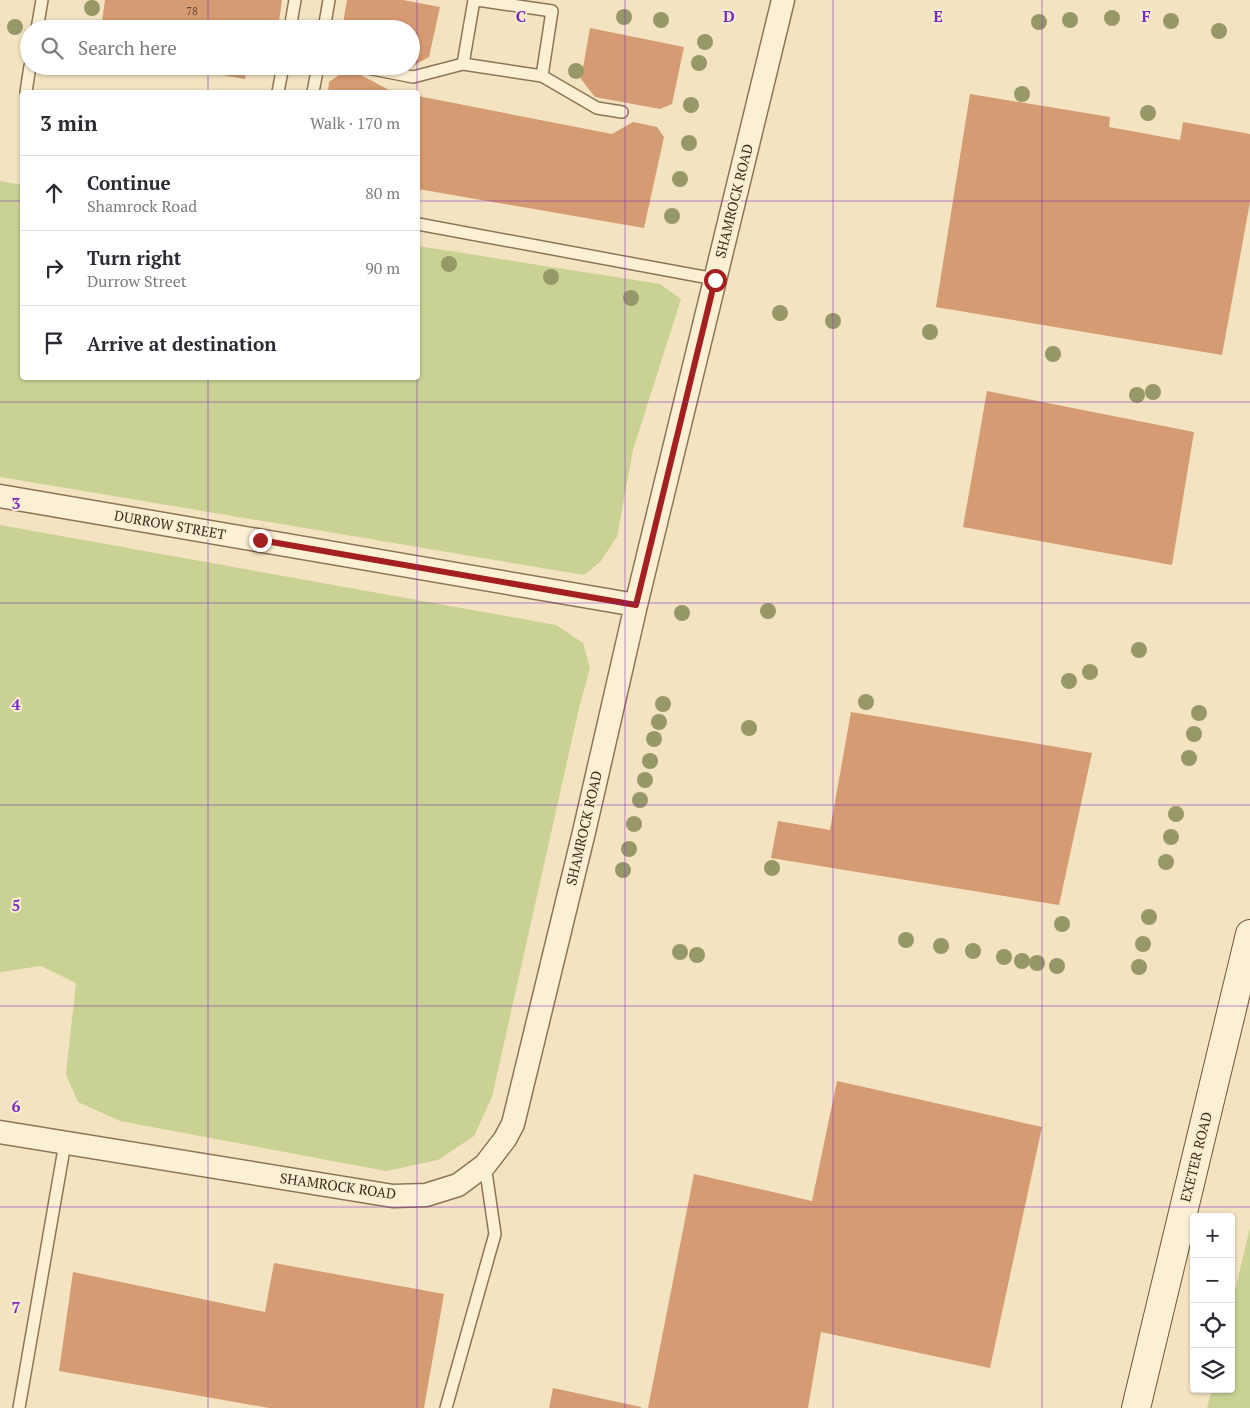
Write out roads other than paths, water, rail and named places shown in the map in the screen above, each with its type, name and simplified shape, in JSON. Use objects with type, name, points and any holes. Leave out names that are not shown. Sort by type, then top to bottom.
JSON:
[{"type":"main road","name":"EXETER ROAD","points":[[1136,1408],[1250,934]]},
{"type":"street","name":"SHAMROCK ROAD","points":[[0,1132],[393,1196],[426,1195],[458,1184],[485,1165],[505,1139],[513,1124],[584,832],[636,605],[784,0]]},
{"type":"street","name":"DURROW STREET","points":[[0,496],[636,605]]},
{"type":"lane","points":[[39,20],[42,0]]},
{"type":"lane","points":[[292,20],[295,0]]},
{"type":"lane","points":[[326,20],[329,0]]},
{"type":"lane","points":[[464,64],[476,0],[518,3],[552,11],[542,76]]},
{"type":"lane","points":[[403,75],[413,77],[464,64],[542,76],[597,108],[622,112]]},
{"type":"lane","points":[[26,90],[29,75]]},
{"type":"lane","points":[[278,90],[281,75]]},
{"type":"lane","points":[[314,90],[317,75]]},
{"type":"lane","points":[[420,224],[715,280]]},
{"type":"lane","points":[[19,1408],[64,1143]]},
{"type":"lane","points":[[446,1408],[495,1234],[485,1165]]}]
